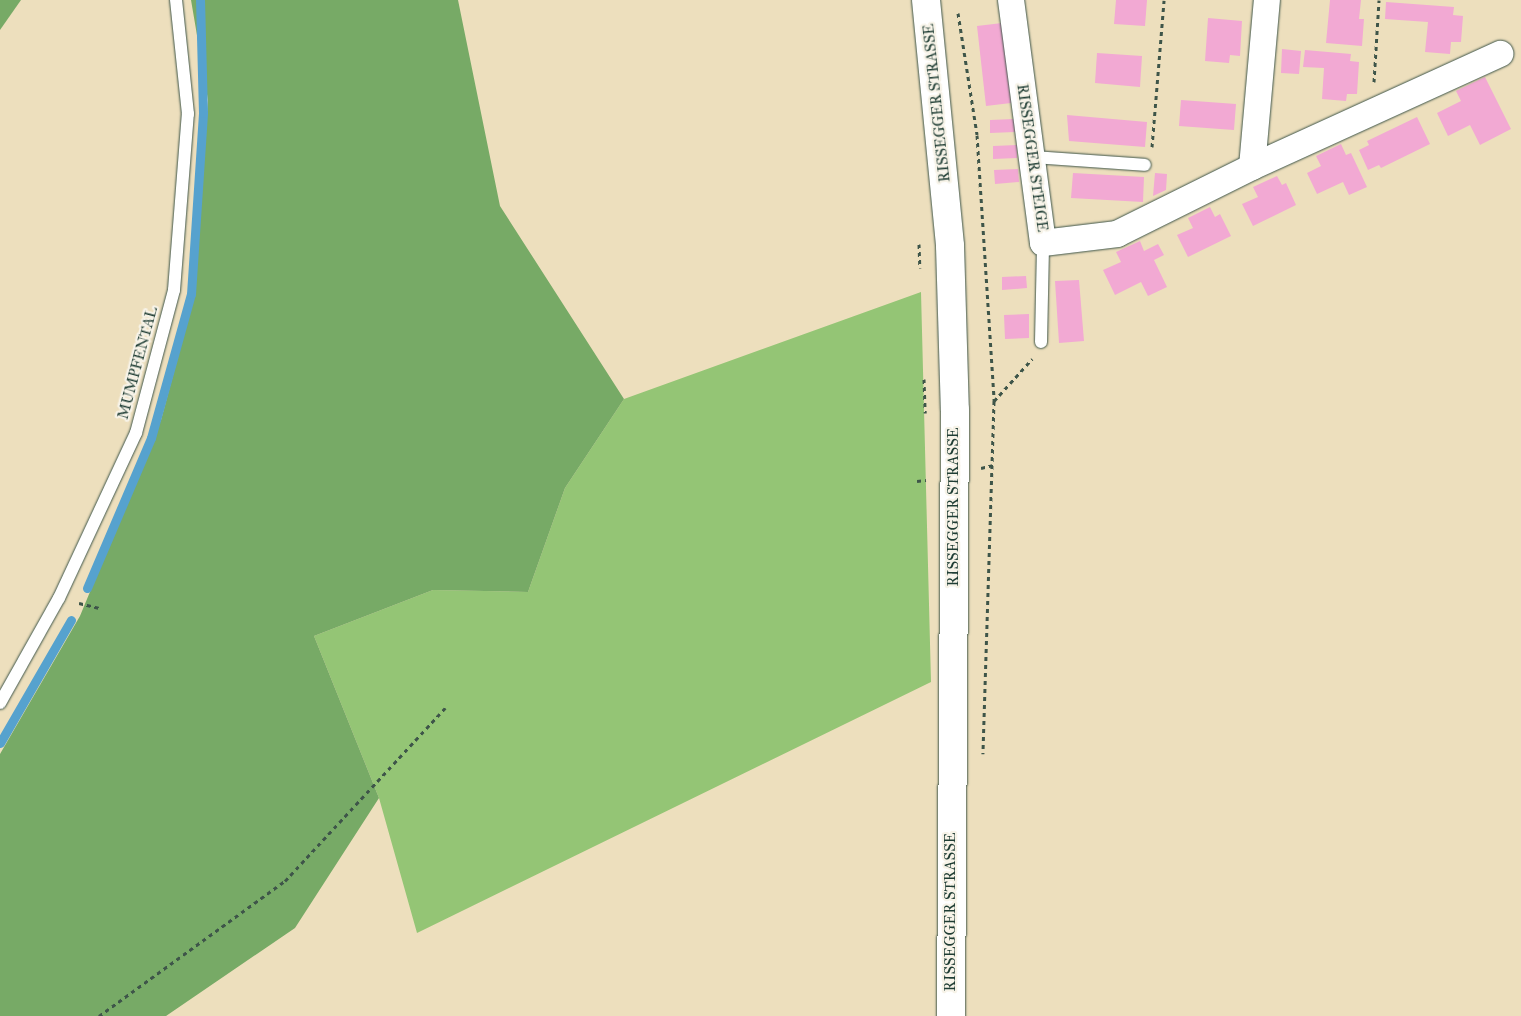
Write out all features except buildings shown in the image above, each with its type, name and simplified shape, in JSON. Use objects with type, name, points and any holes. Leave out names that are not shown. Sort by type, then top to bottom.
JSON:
[{"type":"street","name":"RISSEGGER STRASSE","points":[[926,0],[934,59],[949,237],[955,410],[950,1016]]},
{"type":"street","name":"RISSEGGER STEIGE","points":[[1011,0],[1043,243],[1117,234],[1252,168],[1500,54]]},
{"type":"street","points":[[1252,168],[1267,0]]},
{"type":"lane","name":"MUMPFENTAL","points":[[0,703],[59,598],[136,433],[174,290],[188,114],[176,0]]},
{"type":"lane","points":[[1032,157],[1148,160]]},
{"type":"lane","points":[[1041,342],[1043,243]]},
{"type":"path","points":[[1148,160],[1164,0]]},
{"type":"path","points":[[1372,112],[1379,0]]},
{"type":"path","points":[[919,233],[920,272]]},
{"type":"path","points":[[994,401],[1035,356],[1041,342]]},
{"type":"path","points":[[923,371],[925,421]]},
{"type":"path","points":[[926,470],[927,490]]},
{"type":"path","points":[[99,1016],[285,881],[445,708]]},
{"type":"green space","points":[[0,0],[21,0],[0,30]]},
{"type":"green space","points":[[191,0],[458,0],[500,206],[624,399],[565,488],[528,592],[433,590],[314,636],[379,798],[295,928],[166,1016],[0,1016],[0,754],[80,616],[161,420],[194,297],[208,100]]},
{"type":"green space","points":[[921,292],[931,682],[417,933],[379,798],[314,636],[433,590],[528,592],[565,488],[624,399]]},
{"type":"waterway","points":[[87,588],[151,438],[191,294],[203,113],[200,0]]},
{"type":"waterway","points":[[0,743],[71,620]]}]
